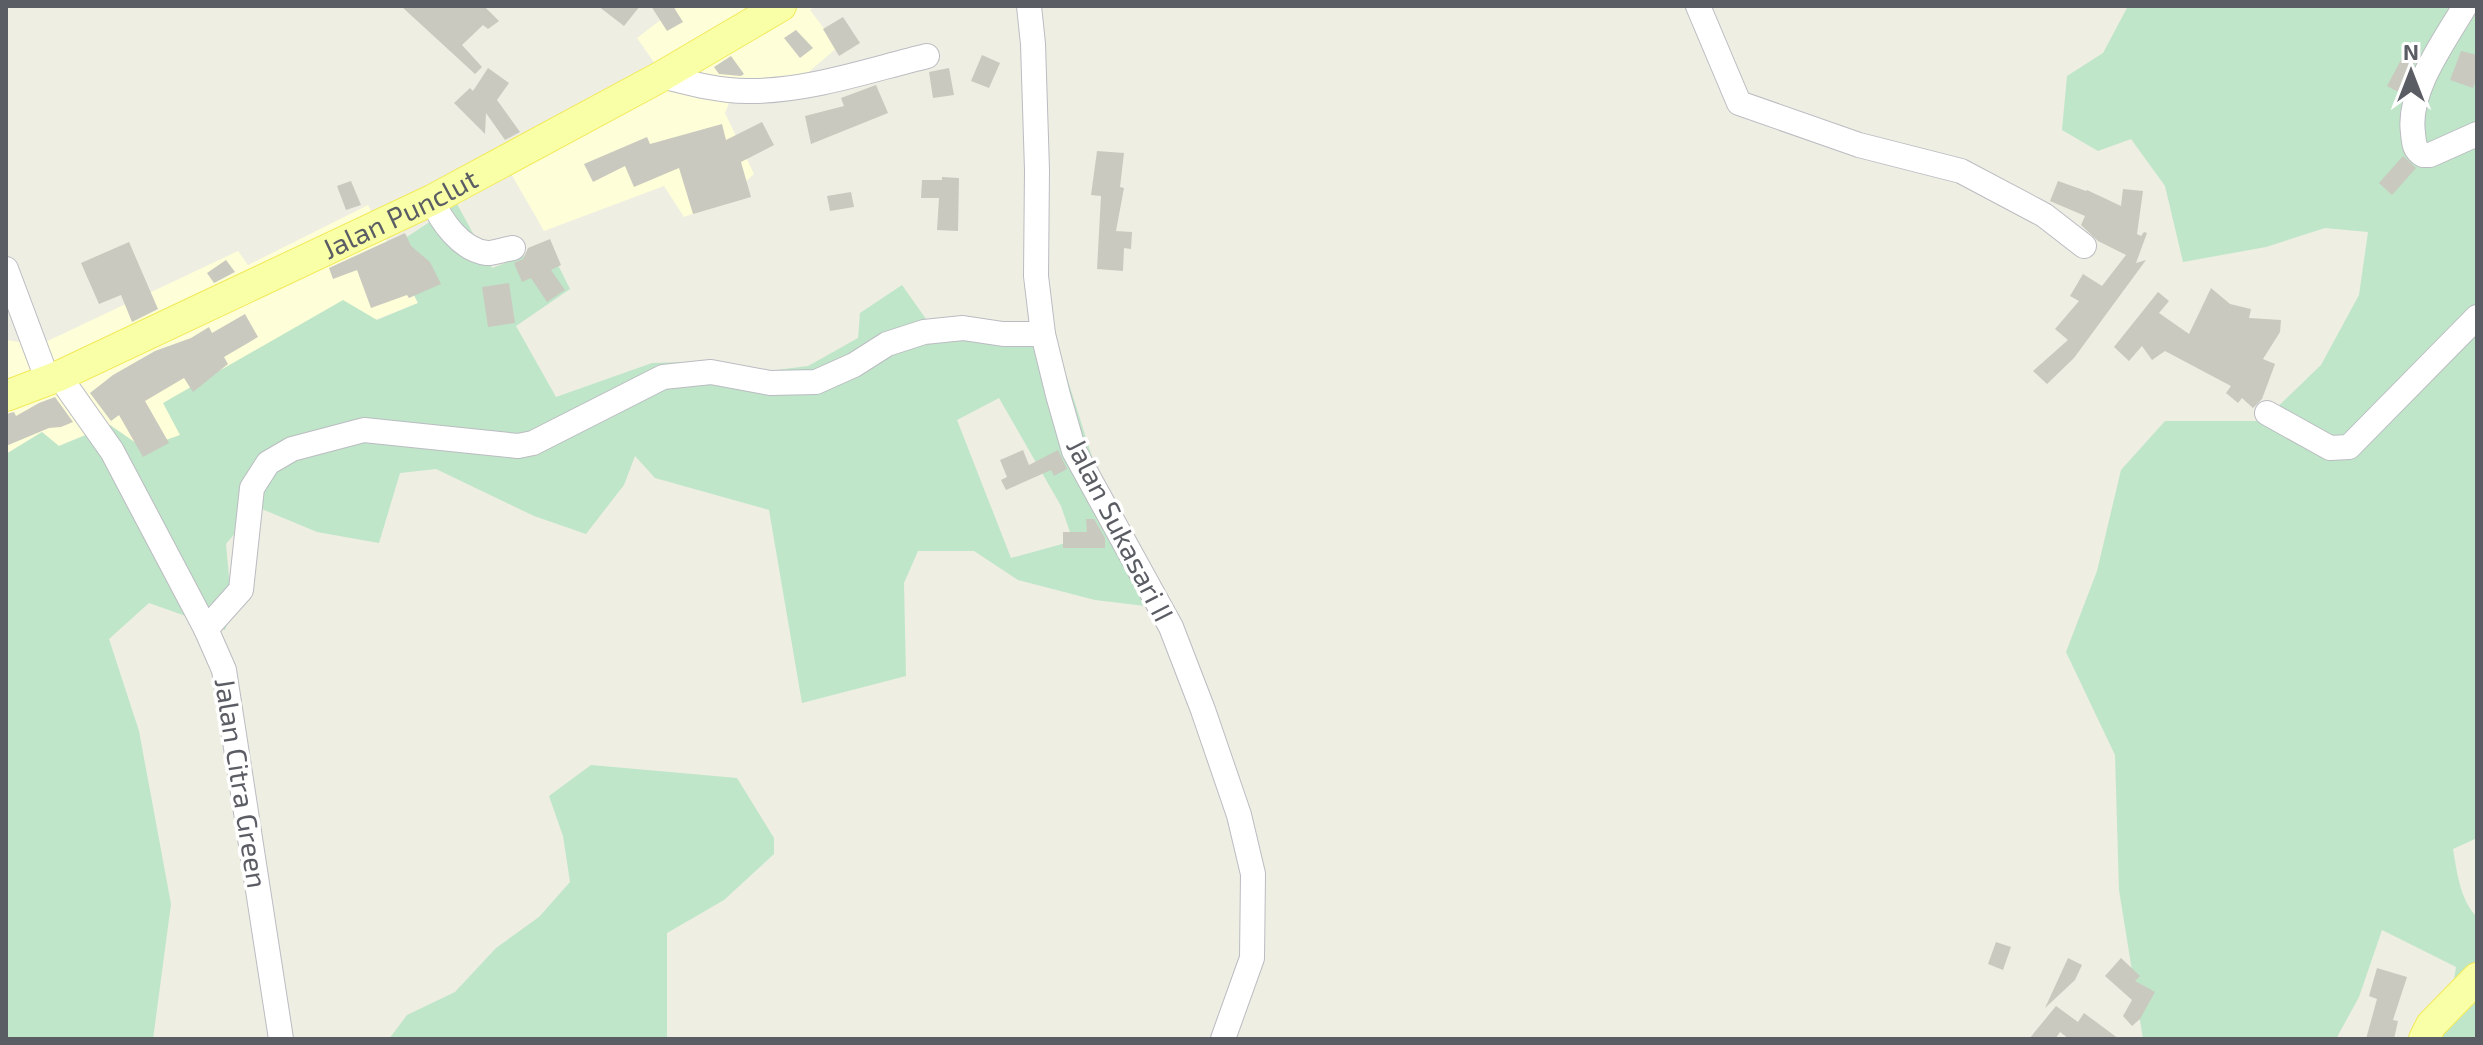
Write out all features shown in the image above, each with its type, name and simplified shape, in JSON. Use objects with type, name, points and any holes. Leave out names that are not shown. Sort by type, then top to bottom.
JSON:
[{"type":"main road","name":"Jalan Punclut","points":[[6,396],[53,378],[432,200],[662,76],[781,6]]},
{"type":"main road","points":[[2424,1039],[2431,1025],[2477,978]]},
{"type":"street","name":"Jalan Sukasari II","points":[[1029,6],[1037,170],[1036,276],[1043,334],[1074,451],[1171,627],[1239,815],[1253,874],[1252,958],[1223,1039]]},
{"type":"street","points":[[1698,6],[1739,103],[1859,145],[1961,171],[2044,215],[2084,246]]},
{"type":"street","points":[[2465,6],[2422,82],[2412,126],[2415,147],[2423,155],[2430,155],[2477,134]]},
{"type":"street","points":[[662,76],[715,88],[747,91],[797,87],[927,56]]},
{"type":"street","points":[[432,200],[440,218],[454,234],[472,247],[488,253],[513,248]]},
{"type":"street","name":"Jalan Citra Green","points":[[6,269],[53,378],[112,451],[206,629],[224,670],[281,1039]]},
{"type":"street","points":[[2267,413],[2330,448],[2349,447],[2477,317]]},
{"type":"street","points":[[206,629],[241,590],[252,488],[268,463],[292,449],[364,430],[518,446],[533,443],[663,377],[711,372],[770,383],[816,382],[854,365],[887,344],[924,332],[963,328],[1003,334],[1043,334]]},
{"type":"shaded area","points":[[679,6],[815,6],[810,10],[838,47],[792,86],[730,101],[725,113],[754,174],[722,203],[684,217],[664,186],[544,231],[510,172],[669,84],[637,38]]},
{"type":"shaded area","points":[[2128,6],[2477,6],[2477,838],[2453,849],[2463,894],[2477,917],[2477,1039],[2431,1039],[2450,1004],[2456,967],[2382,930],[2359,997],[2336,1039],[2143,1039],[2119,890],[2115,755],[2066,652],[2097,571],[2121,470],[2165,421],[2263,421],[2321,365],[2359,295],[2368,232],[2325,228],[2266,247],[2183,262],[2165,186],[2131,139],[2098,151],[2062,130],[2067,76],[2103,53]]},
{"type":"shaded area","points":[[457,204],[492,268],[549,247],[570,289],[516,326],[556,397],[652,363],[715,361],[761,372],[808,366],[858,338],[860,313],[902,285],[926,319],[1028,330],[1057,346],[1112,520],[1162,608],[1095,600],[1018,580],[974,551],[918,551],[904,583],[906,676],[802,703],[769,510],[655,478],[635,456],[624,485],[586,534],[534,516],[436,469],[400,473],[379,543],[317,532],[257,507],[226,544],[232,610],[225,630],[149,603],[109,639],[139,731],[171,904],[153,1039],[6,1039],[6,454],[42,432],[59,446],[110,425],[143,448],[180,435],[163,403],[343,300],[377,320],[418,303],[390,248]],"holes":[[[999,398],[1061,506],[1073,541],[1011,558],[957,420]]]},
{"type":"shaded area","points":[[368,205],[418,303],[164,403],[181,435],[143,448],[110,425],[58,446],[42,432],[6,454],[6,340],[39,345],[238,251],[248,265]]},
{"type":"shaded area","points":[[591,765],[737,778],[774,838],[774,854],[724,900],[667,933],[667,1039],[389,1039],[407,1015],[455,992],[496,948],[539,917],[570,882],[563,836],[549,796]]},
{"type":"building","points":[[401,6],[484,6],[499,21],[488,29],[483,25],[462,45],[482,67],[475,74]]},
{"type":"building","points":[[598,6],[640,6],[624,26]]},
{"type":"building","points":[[651,6],[673,6],[683,22],[667,31]]},
{"type":"building","points":[[843,17],[860,43],[839,56],[823,29]]},
{"type":"building","points":[[796,30],[813,48],[800,58],[784,38]]},
{"type":"building","points":[[2410,43],[2421,49],[2402,94],[2387,86]]},
{"type":"building","points":[[2461,51],[2477,55],[2477,77],[2473,88],[2450,80]]},
{"type":"building","points":[[982,55],[1000,63],[989,88],[971,81]]},
{"type":"building","points":[[731,56],[744,74],[741,76],[719,74],[714,67]]},
{"type":"building","points":[[488,68],[509,83],[497,100],[520,132],[505,140],[486,113],[485,134],[454,103],[470,88],[473,91]]},
{"type":"building","points":[[949,68],[954,95],[933,98],[929,72]]},
{"type":"building","points":[[876,85],[888,113],[811,144],[805,116],[844,106],[841,98]]},
{"type":"building","points":[[762,122],[774,145],[741,162],[751,197],[693,214],[679,168],[634,187],[625,166],[593,182],[584,164],[647,137],[650,144],[722,124],[726,140]]},
{"type":"building","points":[[1097,151],[1124,153],[1120,187],[1124,188],[1116,231],[1132,232],[1131,249],[1124,248],[1123,271],[1097,269],[1101,196],[1091,195]]},
{"type":"building","points":[[2403,156],[2416,168],[2392,195],[2379,183]]},
{"type":"building","points":[[942,177],[959,178],[958,231],[937,230],[939,198],[921,198],[922,180],[942,180]]},
{"type":"building","points":[[351,181],[361,205],[346,210],[337,186]]},
{"type":"building","points":[[2058,181],[2121,206],[2123,189],[2143,191],[2137,234],[2147,233],[2136,263],[2146,260],[2074,358],[2047,384],[2033,371],[2068,340],[2055,329],[2079,301],[2070,296],[2083,274],[2102,286],[2126,255],[2098,241],[2081,225],[2085,216],[2050,201]]},
{"type":"building","points":[[851,192],[854,207],[830,211],[827,196]]},
{"type":"building","points":[[405,233],[411,246],[430,262],[441,284],[409,298],[407,295],[371,308],[357,270],[333,279],[329,268]]},
{"type":"building","points":[[550,239],[561,265],[551,270],[565,290],[547,302],[531,278],[522,282],[514,263],[523,259],[528,248]]},
{"type":"building","points":[[129,242],[158,309],[132,322],[121,295],[99,304],[81,263]]},
{"type":"building","points":[[226,260],[235,272],[214,283],[207,273]]},
{"type":"building","points":[[509,283],[515,323],[488,327],[482,287]]},
{"type":"building","points":[[2211,288],[2230,304],[2251,309],[2249,318],[2281,320],[2280,332],[2263,359],[2275,364],[2262,399],[2253,408],[2242,398],[2238,403],[2226,393],[2231,386],[2165,351],[2152,360],[2142,346],[2129,361],[2114,347],[2158,292],[2169,301],[2159,313],[2189,334]]},
{"type":"building","points":[[245,314],[258,337],[224,357],[228,364],[193,392],[184,378],[145,401],[169,443],[143,457],[119,415],[111,421],[90,393],[113,375],[155,351],[191,338],[209,327],[212,333]]},
{"type":"building","points":[[55,397],[73,422],[49,428],[6,446],[6,414],[14,412],[16,416]]},
{"type":"building","points":[[1023,450],[1029,465],[1058,450],[1067,469],[1054,476],[1051,470],[1006,490],[1001,480],[1007,477],[1000,460]]},
{"type":"building","points":[[1086,519],[1094,519],[1105,538],[1105,548],[1063,548],[1063,532],[1087,532]]},
{"type":"building","points":[[1996,942],[2011,947],[2003,970],[1988,964]]},
{"type":"building","points":[[2068,958],[2082,965],[2075,980],[2045,1008]]},
{"type":"building","points":[[2121,958],[2140,976],[2135,981],[2155,992],[2140,1019],[2132,1026],[2123,1016],[2132,1000],[2105,976]]},
{"type":"building","points":[[2377,968],[2407,977],[2393,1020],[2398,1021],[2394,1039],[2366,1039],[2377,999],[2369,996]]},
{"type":"building","points":[[2056,1006],[2078,1022],[2084,1013],[2119,1039],[2069,1039],[2060,1032],[2055,1039],[2029,1039]]}]
